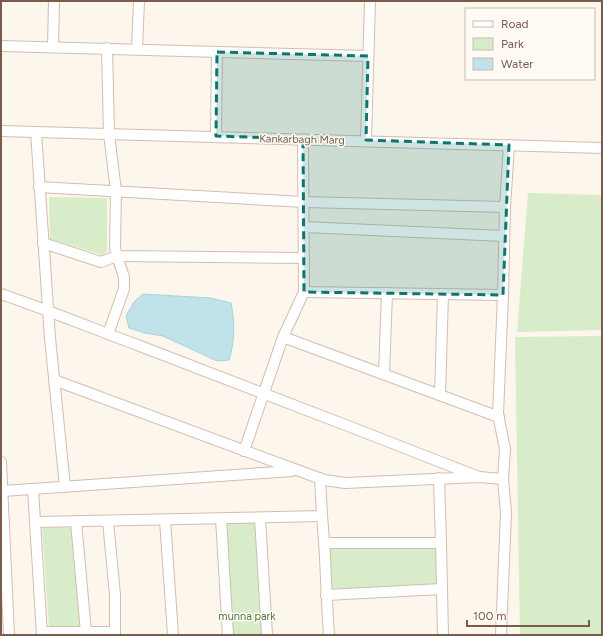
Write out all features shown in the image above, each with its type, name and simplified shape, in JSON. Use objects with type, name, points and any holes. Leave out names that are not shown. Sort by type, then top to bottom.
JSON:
[{"type":"street","points":[[53,47],[54,1]]},
{"type":"street","points":[[137,49],[139,1]]},
{"type":"street","points":[[366,140],[370,1]]},
{"type":"street","points":[[1,46],[368,56]]},
{"type":"street","points":[[107,48],[109,134],[116,191],[114,248],[124,277],[124,289],[108,334]]},
{"type":"street","points":[[216,136],[217,52]]},
{"type":"street","name":"Kankarbagh Marg","points":[[1,131],[366,140],[602,148]]},
{"type":"street","points":[[36,132],[48,310],[65,487]]},
{"type":"street","points":[[244,451],[283,337],[304,292],[303,139]]},
{"type":"street","points":[[501,635],[506,512],[503,479],[504,449],[499,417],[504,207],[509,145]]},
{"type":"street","points":[[39,187],[304,202],[504,207]]},
{"type":"street","points":[[304,227],[504,236]]},
{"type":"street","points":[[43,242],[101,262],[117,256],[304,258]]},
{"type":"street","points":[[304,292],[503,295]]},
{"type":"street","points":[[384,374],[387,293]]},
{"type":"street","points":[[1,294],[48,310],[480,477]]},
{"type":"street","points":[[440,395],[443,294]]},
{"type":"street","points":[[283,337],[499,417]]},
{"type":"street","points":[[54,380],[320,478],[345,483],[440,478],[480,477],[503,479]]},
{"type":"street","points":[[1,462],[3,491],[4,603],[9,635]]},
{"type":"street","points":[[3,491],[296,470]]},
{"type":"street","points":[[320,478],[325,543],[326,595],[329,635]]},
{"type":"street","points":[[440,478],[443,635]]},
{"type":"street","points":[[34,489],[42,634],[86,632],[115,633],[115,595],[108,521]]},
{"type":"street","points":[[36,522],[322,516]]},
{"type":"street","points":[[260,518],[267,635]]},
{"type":"street","points":[[221,519],[228,635]]},
{"type":"street","points":[[165,520],[173,635]]},
{"type":"street","points":[[76,522],[86,632]]},
{"type":"street","points":[[325,543],[441,543]]},
{"type":"street","points":[[326,595],[442,589]]},
{"type":"highlighted area","points":[[217,52],[368,56],[366,140],[509,145],[503,295],[304,292],[303,139],[216,136]]},
{"type":"green space","points":[[528,193],[602,195],[602,330],[517,332]]},
{"type":"green space","points":[[49,197],[107,198],[107,251],[103,255],[50,239]]},
{"type":"green space","points":[[602,336],[602,635],[520,635],[515,337]]},
{"type":"green space","name":"munna park","points":[[227,523],[257,523],[263,635],[233,635]]},
{"type":"green space","points":[[42,527],[71,528],[83,628],[49,628]]},
{"type":"green space","points":[[329,547],[437,549],[439,585],[331,591]]},
{"type":"water","points":[[143,294],[210,298],[231,303],[234,332],[229,360],[217,361],[163,336],[145,333],[129,328],[126,316],[134,302]]}]
